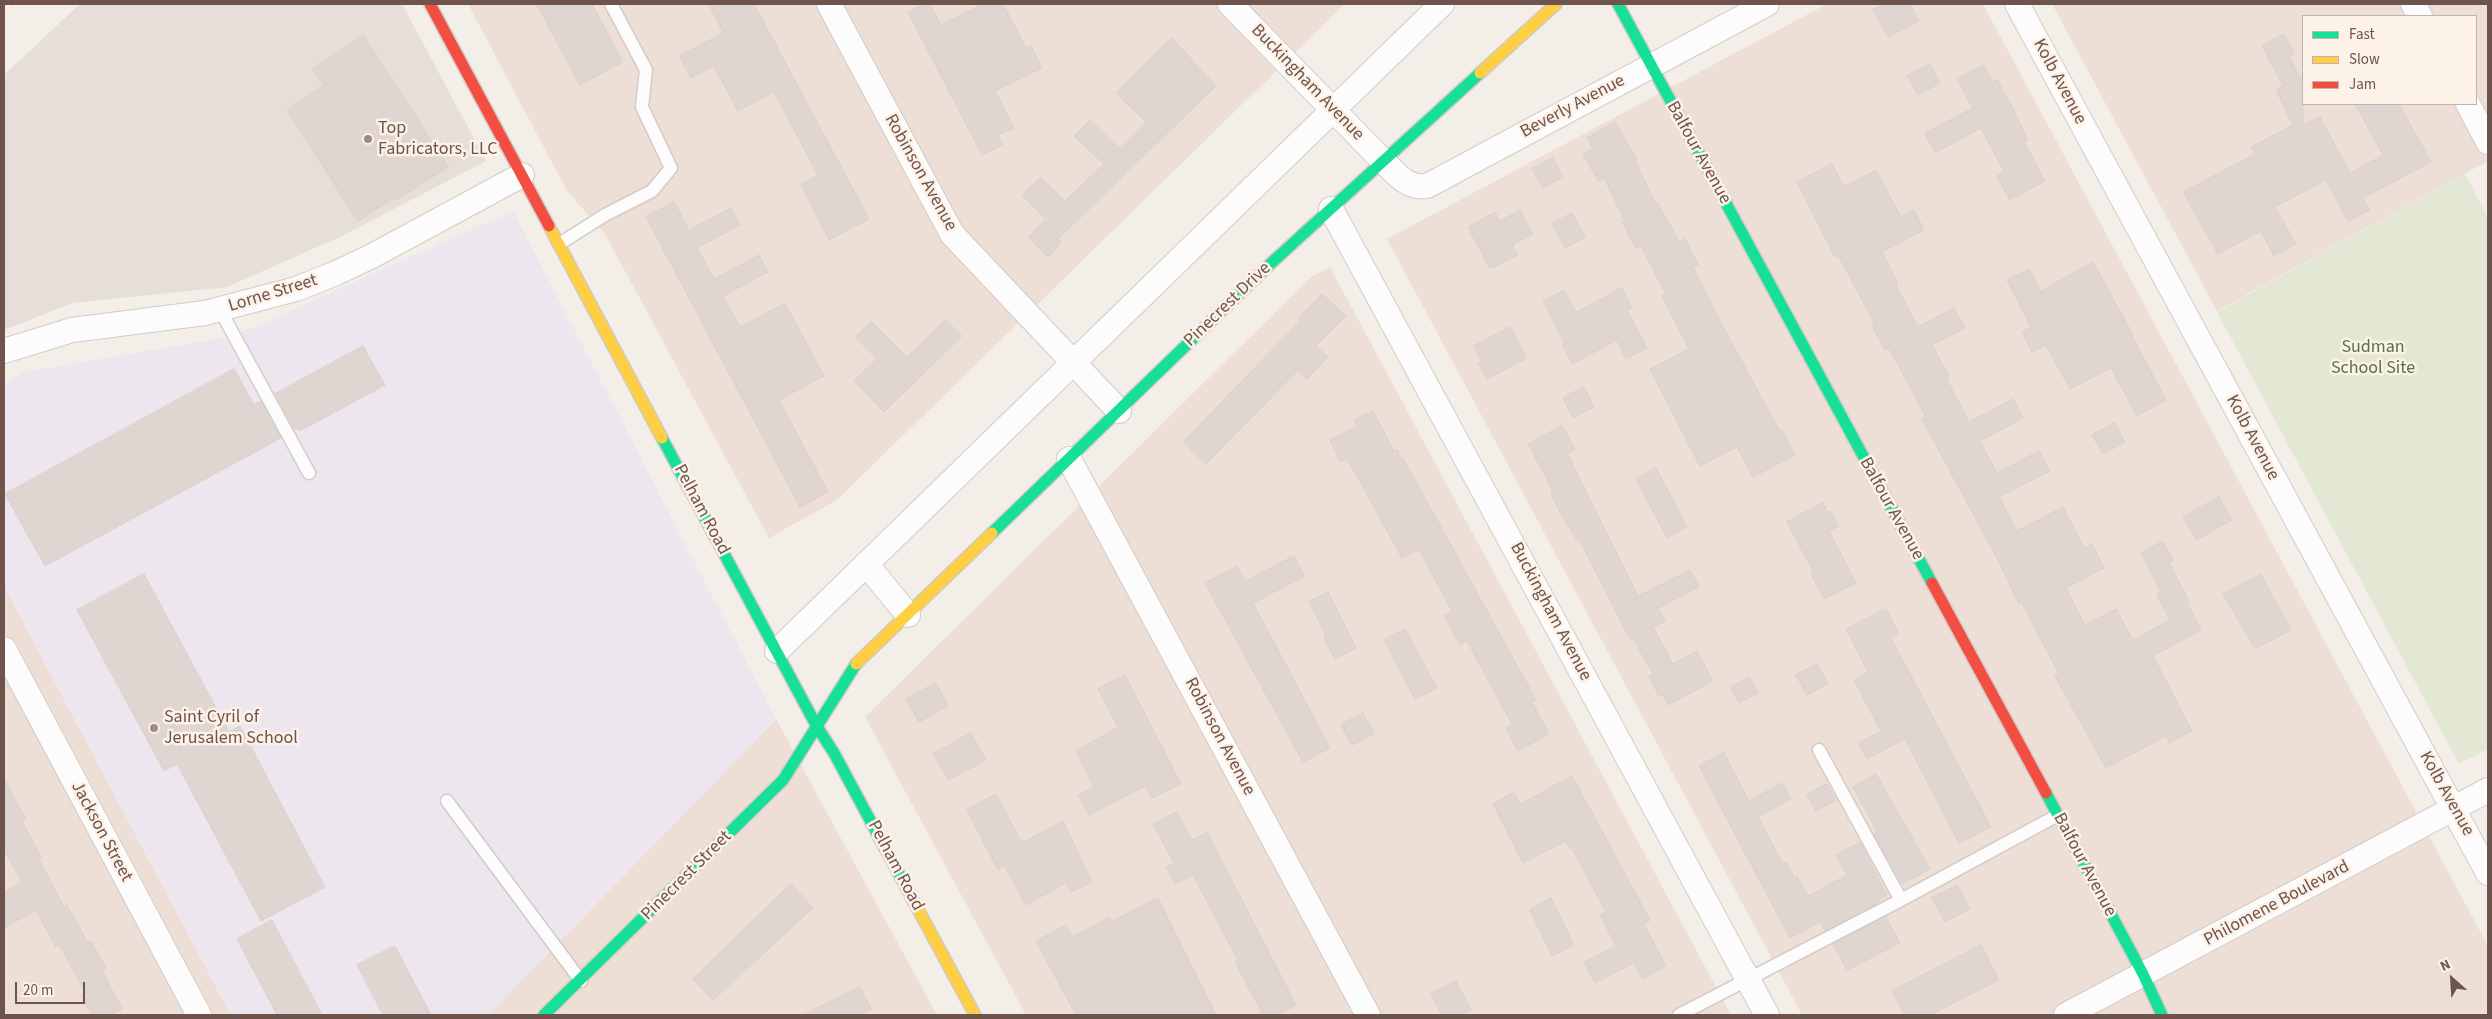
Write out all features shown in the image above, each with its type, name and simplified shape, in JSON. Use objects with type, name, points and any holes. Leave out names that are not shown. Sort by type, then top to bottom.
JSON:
[{"type":"street","name":"Pelham Road","points":[[430,4],[816,725],[834,754],[975,1015]]},
{"type":"street","name":"Robinson Avenue","points":[[828,4],[952,234],[1119,411]]},
{"type":"street","name":"Buckingham Avenue","points":[[1230,4],[1384,161]]},
{"type":"street","points":[[777,651],[1442,4]]},
{"type":"street","name":"Pinecrest Drive","points":[[816,725],[853,667],[1268,266],[1556,4]]},
{"type":"street","name":"Balfour Avenue","points":[[1618,4],[2058,815],[2143,974],[2162,1015]]},
{"type":"street","name":"Beverly Avenue","points":[[1384,161],[1407,184],[1417,188],[1427,186],[1767,4]]},
{"type":"street","name":"Kolb Avenue","points":[[2017,4],[2488,873]]},
{"type":"street","points":[[2469,105],[2488,142]]},
{"type":"street","name":"Lorne Street","points":[[4,351],[72,330],[220,310],[296,289],[334,274],[522,174]]},
{"type":"street","name":"Buckingham Avenue","points":[[1331,209],[1767,1015]]},
{"type":"street","name":"Robinson Avenue","points":[[1069,459],[1368,1015]]},
{"type":"street","points":[[866,564],[908,615]]},
{"type":"street","name":"Jackson Street","points":[[4,649],[199,1015]]},
{"type":"street","name":"Pinecrest Street","points":[[544,1015],[581,981],[783,780],[816,725]]},
{"type":"street","name":"Philomene Boulevard","points":[[2066,1015],[2488,790]]},
{"type":"lane","points":[[559,244],[605,215],[652,191],[670,168],[642,107],[646,70],[611,4]]},
{"type":"lane","points":[[220,310],[308,473]]},
{"type":"lane","points":[[1819,750],[1902,900]]},
{"type":"lane","points":[[447,801],[581,981]]},
{"type":"lane","points":[[1679,1015],[1902,900],[2058,815]]},
{"type":"shaded area","points":[[80,4],[402,4],[486,161],[342,236],[227,287],[72,303],[4,330],[4,75]]},
{"type":"shaded area","points":[[468,4],[1345,4],[837,500],[769,538],[605,234],[567,191]]},
{"type":"shaded area","points":[[1827,4],[1983,4],[2488,946],[2488,1015],[1802,1015],[1387,239]]},
{"type":"shaded area","points":[[2052,4],[2488,4],[2488,161],[2217,311]]},
{"type":"shaded area","points":[[513,211],[776,719],[488,1015],[231,1015],[4,586],[4,384],[24,372],[234,336]]},
{"type":"shaded area","points":[[1330,267],[1731,1015],[1026,1015],[865,717],[1311,277]]},
{"type":"shaded area","points":[[4,586],[231,1015],[4,1015]]},
{"type":"shaded area","points":[[776,719],[937,1015],[488,1015]]},
{"type":"green space","name":"Sudman School Site","points":[[2465,174],[2488,218],[2488,749],[2459,764],[2217,312]]},
{"type":"building","points":[[537,4],[592,4],[623,62],[580,85]]},
{"type":"building","points":[[709,4],[754,4],[869,219],[829,240],[801,184],[818,175],[774,92],[738,111],[714,66],[691,78],[679,56],[723,33]]},
{"type":"building","points":[[925,4],[930,4],[941,25],[983,4],[1003,4],[1026,48],[1031,46],[1042,68],[995,91],[1014,128],[998,135],[1003,145],[982,155],[908,12]]},
{"type":"building","points":[[1885,4],[1910,4],[1919,21],[1888,37],[1873,10]]},
{"type":"building","points":[[2284,34],[2295,54],[2289,57],[2300,77],[2302,76],[2303,125],[2320,117],[2350,173],[2383,155],[2356,105],[2400,105],[2431,162],[2363,198],[2370,210],[2348,221],[2326,180],[2275,207],[2296,244],[2274,256],[2261,231],[2218,254],[2183,192],[2255,154],[2251,147],[2293,125],[2276,90],[2283,86],[2262,46]]},
{"type":"building","name":"Top Fabricators, LLC","points":[[364,36],[448,167],[397,200],[395,197],[358,221],[287,110],[324,86],[313,69]]},
{"type":"building","points":[[1172,38],[1216,86],[1058,239],[1061,243],[1048,257],[1028,237],[1046,219],[1022,195],[1041,177],[1065,201],[1104,164],[1074,136],[1090,120],[1120,148],[1146,122],[1116,93]]},
{"type":"building","points":[[1930,64],[1940,83],[1918,95],[1907,76]]},
{"type":"building","points":[[1984,65],[1993,82],[1997,80],[2010,103],[2028,140],[2024,142],[2045,181],[2010,200],[1997,176],[2004,172],[1981,128],[1935,153],[1925,133],[1973,108],[1957,79]]},
{"type":"building","points":[[1615,122],[1637,160],[1635,161],[1656,204],[1658,203],[1679,242],[1685,239],[1698,265],[1693,267],[1719,319],[1780,432],[1782,430],[1795,455],[1753,477],[1737,447],[1700,466],[1650,369],[1689,349],[1662,296],[1666,294],[1641,246],[1636,249],[1622,222],[1625,221],[1604,178],[1598,181],[1583,154],[1593,149],[1587,138]]},
{"type":"building","points":[[1553,158],[1563,177],[1543,188],[1532,169]]},
{"type":"building","points":[[1832,164],[1844,187],[1876,170],[1901,217],[1914,210],[1924,230],[1882,252],[1898,283],[1895,284],[1918,327],[1954,308],[1965,328],[1932,345],[1949,376],[1946,378],[1969,422],[2013,399],[2023,418],[1980,441],[1997,473],[2039,451],[2050,471],[1999,497],[2017,531],[2063,507],[2084,548],[2092,544],[2104,568],[2066,588],[2085,625],[2116,609],[2133,640],[2170,620],[2156,594],[2161,592],[2141,553],[2163,541],[2173,561],[2169,563],[2189,601],[2187,603],[2201,630],[2153,656],[2192,731],[2170,743],[2166,736],[2106,768],[2055,676],[2059,674],[2022,603],[2019,604],[2000,564],[1922,419],[1926,417],[1889,348],[1885,350],[1872,326],[1875,324],[1838,255],[1835,257],[1797,182]]},
{"type":"building","points":[[674,202],[689,230],[731,208],[740,225],[697,248],[714,279],[759,255],[768,272],[723,296],[740,327],[785,303],[824,376],[779,400],[828,492],[800,507],[646,217]]},
{"type":"building","points":[[1520,210],[1533,234],[1512,245],[1518,255],[1490,269],[1468,227],[1495,212],[1500,221]]},
{"type":"building","points":[[1572,213],[1585,237],[1565,248],[1552,224]]},
{"type":"building","points":[[2093,262],[2166,400],[2137,416],[2111,368],[2070,389],[2046,345],[2032,352],[2022,332],[2031,327],[2007,280],[2029,269],[2041,291]]},
{"type":"building","points":[[1622,288],[1632,308],[1627,310],[1647,348],[1626,359],[1617,340],[1572,364],[1562,344],[1565,343],[1543,301],[1564,290],[1576,312]]},
{"type":"building","points":[[1322,294],[1346,316],[1316,346],[1328,357],[1307,379],[1298,370],[1206,464],[1183,442],[1301,320],[1299,318]]},
{"type":"building","points":[[946,320],[962,336],[884,412],[854,381],[877,359],[855,337],[871,321],[907,357]]},
{"type":"building","points":[[1510,327],[1527,358],[1487,379],[1478,363],[1482,361],[1474,346]]},
{"type":"building","points":[[363,346],[385,385],[300,431],[298,428],[295,430],[275,394]]},
{"type":"building","points":[[234,369],[254,405],[261,401],[281,438],[45,566],[5,494]]},
{"type":"building","points":[[1584,387],[1594,407],[1573,418],[1563,398]]},
{"type":"building","points":[[1373,411],[1394,451],[1397,449],[1401,459],[1403,458],[1536,700],[1532,702],[1549,734],[1518,751],[1506,728],[1512,724],[1467,641],[1460,645],[1444,615],[1452,611],[1419,549],[1402,558],[1347,458],[1340,462],[1330,440],[1357,426],[1354,420]]},
{"type":"building","points":[[2115,423],[2125,442],[2103,454],[2092,435]]},
{"type":"building","points":[[1562,426],[1575,449],[1567,453],[1638,596],[1690,570],[1699,587],[1658,608],[1665,621],[1653,627],[1673,664],[1697,651],[1713,681],[1668,705],[1662,694],[1659,696],[1649,676],[1653,674],[1633,638],[1630,639],[1579,539],[1577,540],[1561,514],[1551,494],[1553,493],[1548,481],[1528,444]]},
{"type":"building","points":[[1656,468],[1687,527],[1667,538],[1636,479]]},
{"type":"building","points":[[2219,497],[2232,520],[2196,540],[2183,517]]},
{"type":"building","points":[[1823,503],[1827,512],[1830,511],[1839,526],[1829,531],[1856,583],[1824,599],[1811,574],[1814,573],[1787,522]]},
{"type":"building","points":[[1294,556],[1305,576],[1253,603],[1330,748],[1303,762],[1205,583],[1237,566],[1245,581]]},
{"type":"building","points":[[144,574],[229,732],[240,726],[325,887],[261,921],[177,764],[164,771],[77,610]]},
{"type":"building","points":[[2261,575],[2291,630],[2255,649],[2223,594]]},
{"type":"building","points":[[1328,592],[1356,648],[1335,659],[1324,638],[1327,637],[1309,602]]},
{"type":"building","points":[[1886,609],[1899,634],[1891,638],[1991,827],[1959,843],[1905,739],[1867,759],[1859,743],[1881,731],[1854,680],[1868,672],[1846,629]]},
{"type":"building","points":[[1405,629],[1437,688],[1415,699],[1384,640]]},
{"type":"building","points":[[1817,664],[1828,684],[1807,695],[1796,675]]},
{"type":"building","points":[[1125,675],[1181,784],[1152,798],[1145,786],[1089,815],[1078,795],[1094,787],[1076,751],[1118,727],[1098,689]]},
{"type":"building","points":[[1750,677],[1758,693],[1739,703],[1730,687]]},
{"type":"building","points":[[936,683],[948,706],[919,722],[906,699]]},
{"type":"building","points":[[1363,713],[1374,734],[1352,745],[1341,725]]},
{"type":"building","points":[[971,733],[986,760],[948,780],[933,754]]},
{"type":"building","points":[[1724,753],[1749,801],[1782,783],[1791,799],[1758,817],[1783,864],[1786,862],[1794,877],[1797,876],[1808,896],[1847,875],[1836,855],[1860,842],[1887,895],[1878,900],[1879,902],[1825,930],[1820,922],[1790,938],[1699,766]]},
{"type":"building","points":[[1876,774],[1930,869],[1902,884],[1874,834],[1877,833],[1853,787]]},
{"type":"building","points":[[1572,776],[1650,920],[1644,924],[1666,966],[1642,979],[1634,963],[1595,983],[1584,962],[1616,946],[1600,915],[1606,912],[1572,848],[1570,849],[1566,841],[1523,863],[1493,804],[1514,792],[1520,804]]},
{"type":"building","points":[[4,779],[26,819],[22,821],[42,858],[39,860],[64,907],[67,905],[88,943],[91,941],[106,968],[102,971],[122,1009],[111,1015],[92,1015],[81,996],[86,993],[59,945],[56,947],[36,910],[4,928],[4,892],[22,882],[4,850]]},
{"type":"building","points":[[1827,784],[1836,800],[1816,811],[1807,795]]},
{"type":"building","points":[[996,794],[1022,843],[1063,821],[1092,882],[1071,892],[1066,883],[1026,905],[1005,866],[998,870],[967,810]]},
{"type":"building","points":[[1177,812],[1192,840],[1207,832],[1296,1005],[1277,1015],[1263,1015],[1235,962],[1238,960],[1193,875],[1175,884],[1166,867],[1174,863],[1153,824]]},
{"type":"building","points":[[791,884],[813,908],[713,1000],[693,979]]},
{"type":"building","points":[[1957,885],[1970,909],[1945,922],[1932,898]]},
{"type":"building","points":[[1158,898],[1216,1015],[1076,1015],[1036,941],[1066,925],[1072,937],[1110,917],[1112,921]]},
{"type":"building","points":[[1551,898],[1574,945],[1552,956],[1530,910]]},
{"type":"building","points":[[1886,917],[1900,943],[1847,970],[1833,944]]},
{"type":"building","points":[[272,920],[322,1015],[277,1015],[237,939]]},
{"type":"building","points":[[1981,945],[1999,980],[1930,1015],[1905,1015],[1892,991]]},
{"type":"building","points":[[395,946],[431,1015],[383,1015],[357,965]]},
{"type":"building","points":[[1456,981],[1471,1010],[1460,1015],[1442,1015],[1431,994]]},
{"type":"building","points":[[860,987],[871,1009],[858,1015],[803,1015]]},
{"type":"railway","points":[[4,10],[10,4]]},
{"type":"traffic: fast","points":[[1618,4],[1932,583]]},
{"type":"traffic: fast","points":[[992,533],[1268,266],[1480,73]]},
{"type":"traffic: fast","points":[[662,438],[816,725],[834,753],[906,887]]},
{"type":"traffic: fast","points":[[544,1015],[783,780],[856,664]]},
{"type":"traffic: fast","points":[[2046,793],[2143,974],[2162,1015]]},
{"type":"traffic: slow","points":[[1480,73],[1556,4]]},
{"type":"traffic: slow","points":[[549,226],[662,438]]},
{"type":"traffic: slow","points":[[856,664],[992,533]]},
{"type":"traffic: slow","points":[[906,887],[975,1015]]},
{"type":"traffic: jam","points":[[430,4],[549,226]]},
{"type":"traffic: jam","points":[[1932,583],[2046,793]]},
{"type":"place","name":"Top Fabricators, LLC","points":[[368,139]]},
{"type":"place","name":"Saint Cyril of Jerusalem School","points":[[154,728]]}]
